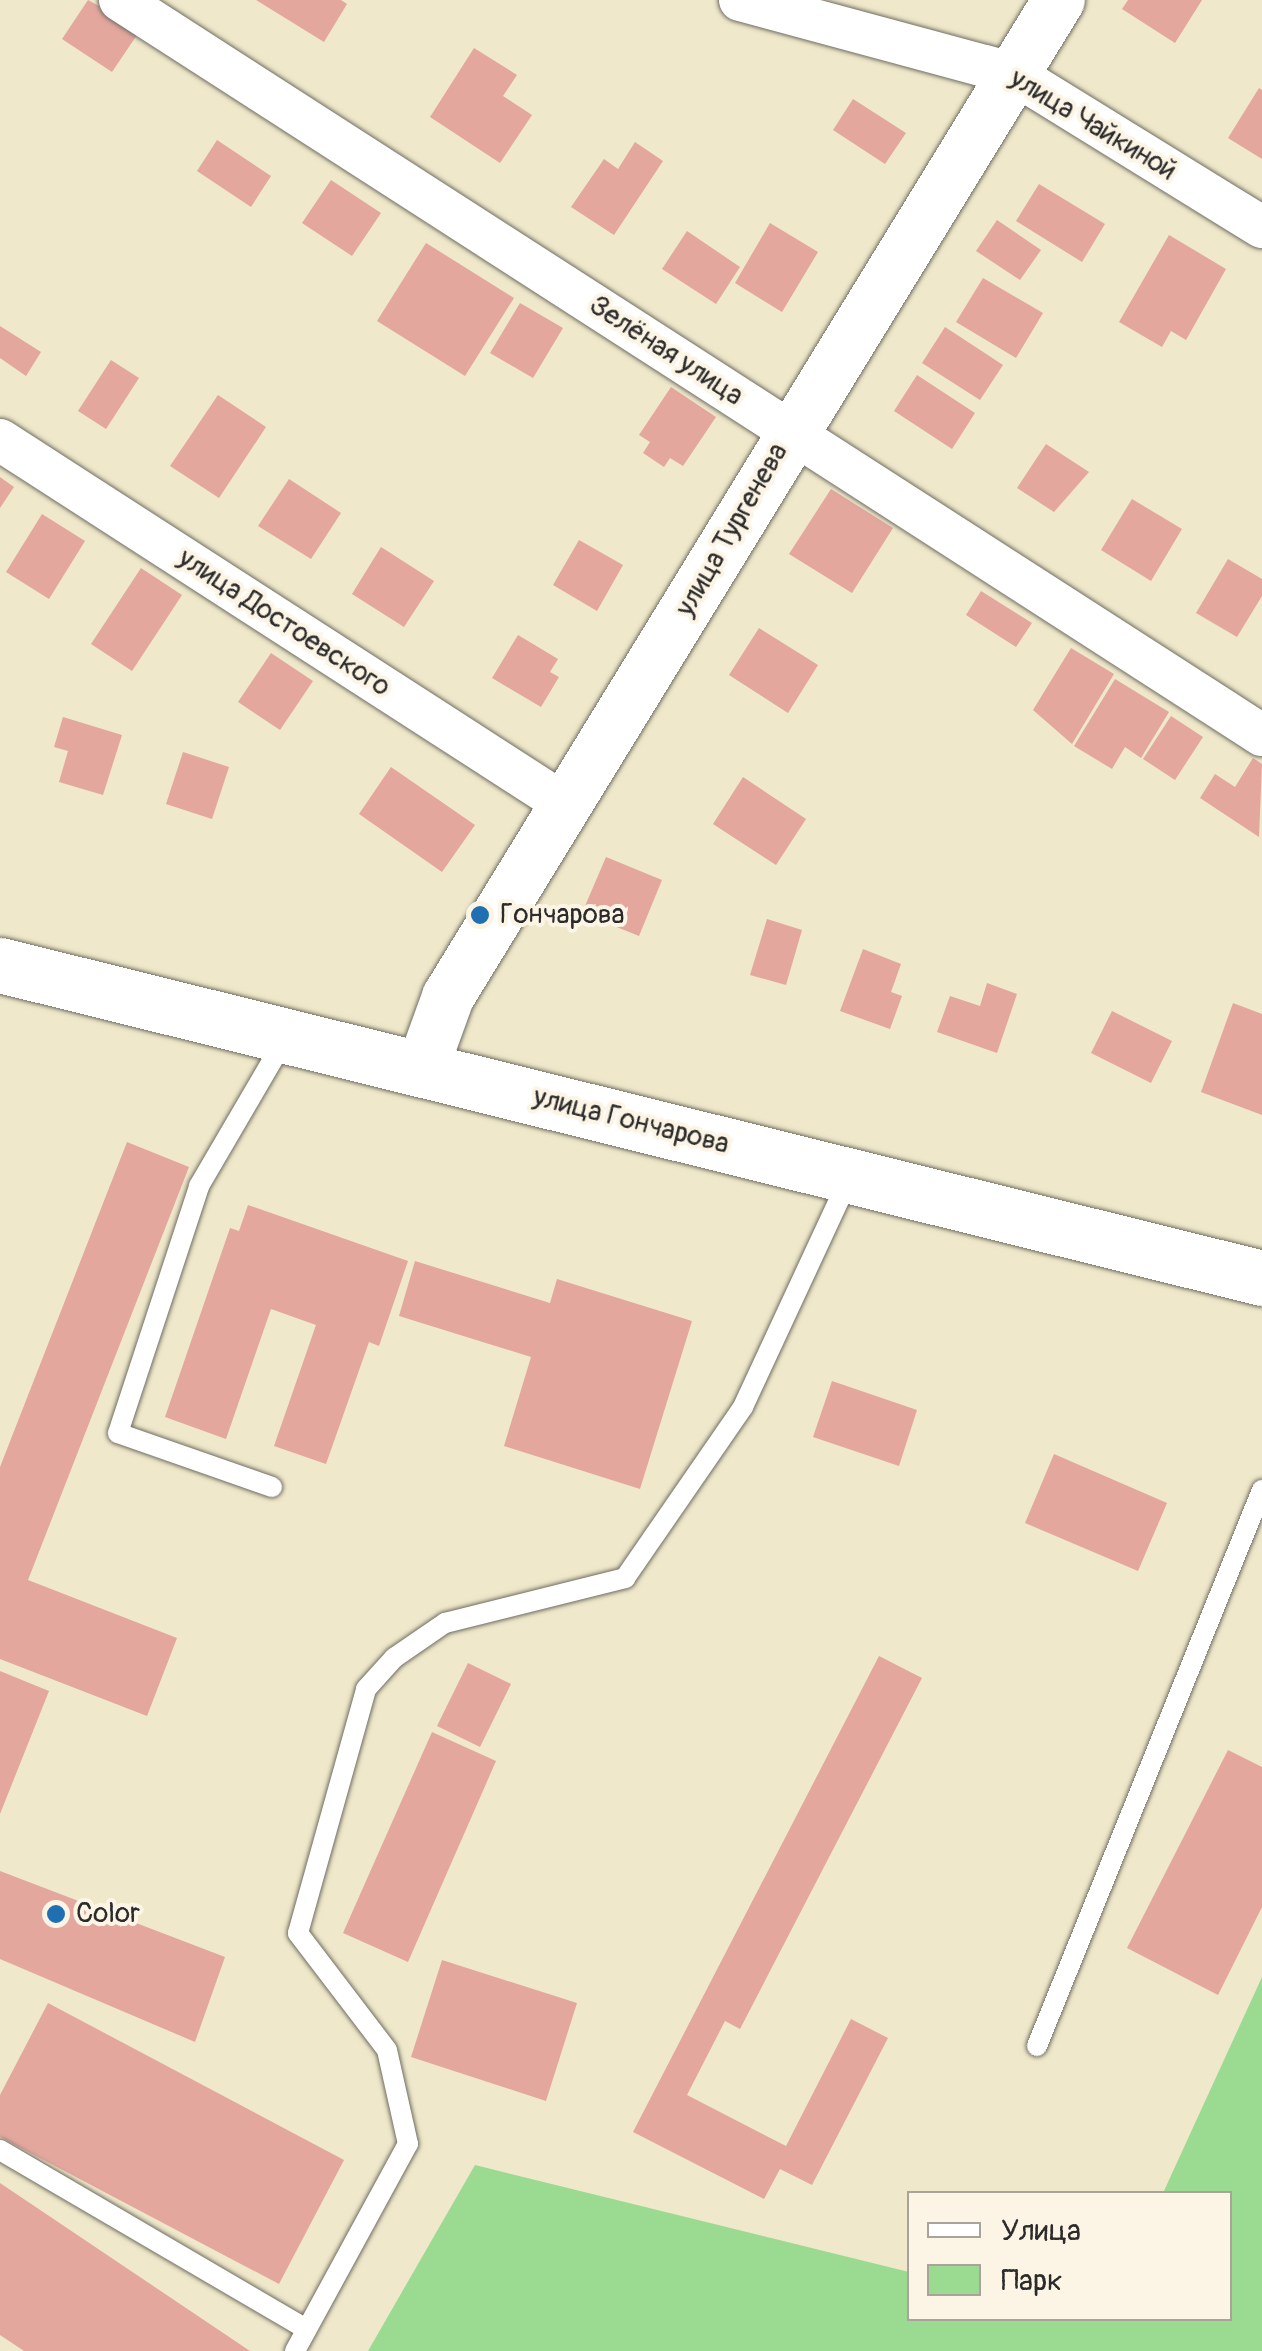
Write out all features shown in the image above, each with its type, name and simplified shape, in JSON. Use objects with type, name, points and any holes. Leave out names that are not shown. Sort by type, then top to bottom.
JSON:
[{"type":"main road","name":"улица Гончарова","points":[[0,964],[1262,1278]]},
{"type":"street","name":"Зелёная улица","points":[[120,0],[1262,735]]},
{"type":"street","name":"улица Чайкиной","points":[[740,0],[1014,74],[1262,228]]},
{"type":"street","name":"улица Тургенева","points":[[422,1069],[448,997],[569,807],[790,431],[1059,0]]},
{"type":"street","name":"улица Достоевского","points":[[0,440],[569,807]]},
{"type":"lane","points":[[272,1487],[118,1433],[200,1186],[287,1036]]},
{"type":"lane","points":[[295,2351],[408,2144],[387,2050],[298,1933],[366,1689],[394,1658],[446,1623],[624,1578],[743,1407],[851,1176]]},
{"type":"lane","points":[[1037,2046],[1262,1490]]},
{"type":"lane","points":[[0,2150],[306,2329]]},
{"type":"green space","points":[[1262,1977],[1262,2351],[368,2351],[475,2165],[907,2272],[907,2321],[1232,2321],[1232,2191],[1164,2191]]},
{"type":"building","points":[[88,0],[141,29],[112,72],[62,39]]},
{"type":"building","points":[[256,0],[341,0],[347,4],[324,42]]},
{"type":"building","points":[[1128,0],[1202,0],[1175,43],[1122,9]]},
{"type":"building","points":[[474,48],[517,75],[503,96],[532,115],[500,163],[430,117]]},
{"type":"building","points":[[1259,88],[1262,90],[1262,159],[1228,138]]},
{"type":"building","points":[[853,99],[906,133],[885,164],[833,130]]},
{"type":"building","points":[[217,140],[271,176],[251,207],[197,171]]},
{"type":"building","points":[[635,142],[663,161],[614,235],[571,207],[604,159],[618,169]]},
{"type":"building","points":[[331,180],[381,213],[352,256],[302,223]]},
{"type":"building","points":[[1039,184],[1105,224],[1082,262],[1016,221]]},
{"type":"building","points":[[997,220],[1041,250],[1020,280],[976,251]]},
{"type":"building","points":[[770,223],[818,252],[782,312],[735,283]]},
{"type":"building","points":[[687,231],[740,267],[716,304],[662,269]]},
{"type":"building","points":[[1169,235],[1226,269],[1186,340],[1171,331],[1162,347],[1119,322]]},
{"type":"building","points":[[426,243],[514,298],[465,376],[377,321]]},
{"type":"building","points":[[983,278],[1043,313],[1016,358],[956,322]]},
{"type":"building","points":[[520,303],[563,328],[533,378],[490,353]]},
{"type":"building","points":[[0,326],[41,352],[26,376],[0,358]]},
{"type":"building","points":[[945,327],[1003,365],[980,400],[922,363]]},
{"type":"building","points":[[111,360],[139,378],[106,429],[78,411]]},
{"type":"building","points":[[917,375],[975,413],[952,449],[894,411]]},
{"type":"building","points":[[671,387],[716,417],[683,466],[670,458],[664,467],[643,453],[650,442],[639,435]]},
{"type":"building","points":[[218,395],[266,427],[219,498],[170,466]]},
{"type":"building","points":[[1046,444],[1089,472],[1054,512],[1017,488]]},
{"type":"building","points":[[0,477],[14,487],[0,508]]},
{"type":"building","points":[[289,479],[341,513],[311,559],[258,526]]},
{"type":"building","points":[[831,489],[893,528],[852,593],[789,554]]},
{"type":"building","points":[[1132,499],[1182,529],[1151,581],[1101,550]]},
{"type":"building","points":[[42,514],[85,541],[49,599],[6,572]]},
{"type":"building","points":[[579,540],[623,565],[597,611],[553,585]]},
{"type":"building","points":[[381,547],[434,581],[404,627],[352,594]]},
{"type":"building","points":[[1228,559],[1262,579],[1262,596],[1237,637],[1196,613]]},
{"type":"building","points":[[141,568],[182,595],[132,671],[91,644]]},
{"type":"building","points":[[981,591],[1032,623],[1016,647],[966,615]]},
{"type":"building","points":[[759,628],[818,665],[788,713],[729,675]]},
{"type":"building","points":[[518,635],[558,659],[550,672],[559,677],[541,707],[492,678]]},
{"type":"building","points":[[1071,648],[1114,674],[1072,744],[1033,710]]},
{"type":"building","points":[[271,653],[313,681],[280,730],[238,702]]},
{"type":"building","points":[[1115,679],[1169,712],[1141,758],[1125,747],[1112,769],[1074,746]]},
{"type":"building","points":[[1171,716],[1203,737],[1175,780],[1143,759]]},
{"type":"building","points":[[63,717],[122,735],[103,795],[59,782],[68,751],[54,747]]},
{"type":"building","points":[[183,752],[229,767],[212,819],[166,804]]},
{"type":"building","points":[[1253,758],[1262,764],[1259,837],[1200,798],[1215,774],[1235,787]]},
{"type":"building","points":[[391,767],[475,825],[442,872],[359,814]]},
{"type":"building","points":[[743,777],[806,819],[776,865],[713,824]]},
{"type":"building","points":[[606,857],[662,880],[639,936],[582,913]]},
{"type":"building","points":[[767,919],[802,930],[786,985],[750,975]]},
{"type":"building","points":[[863,949],[901,964],[891,992],[902,996],[890,1029],[840,1011]]},
{"type":"building","points":[[987,983],[1017,994],[997,1053],[937,1032],[950,996],[980,1006]]},
{"type":"building","points":[[1233,1003],[1262,1014],[1262,1115],[1201,1092]]},
{"type":"building","points":[[1112,1011],[1172,1041],[1151,1083],[1091,1053]]},
{"type":"building","points":[[127,1142],[189,1167],[28,1580],[177,1638],[147,1716],[0,1659],[0,1467]]},
{"type":"building","points":[[248,1205],[408,1261],[379,1346],[369,1342],[326,1464],[274,1446],[316,1325],[271,1309],[226,1439],[165,1417],[230,1228],[239,1231]]},
{"type":"building","points":[[415,1261],[550,1303],[557,1279],[692,1321],[640,1489],[504,1446],[531,1357],[399,1316]]},
{"type":"building","points":[[832,1381],[917,1410],[899,1466],[813,1437]]},
{"type":"building","points":[[1054,1454],[1167,1503],[1138,1571],[1025,1523]]},
{"type":"building","points":[[879,1656],[922,1678],[740,2029],[725,2021],[687,2095],[786,2146],[851,2019],[888,2038],[812,2185],[780,2169],[764,2199],[633,2132]]},
{"type":"building","points":[[468,1663],[511,1684],[480,1747],[437,1726]]},
{"type":"building","points":[[0,1671],[49,1691],[0,1814]]},
{"type":"building","points":[[432,1732],[496,1761],[408,1962],[343,1933]]},
{"type":"building","points":[[1228,1750],[1262,1767],[1262,1907],[1218,1995],[1127,1948]]},
{"type":"building","name":"Color","points":[[0,1871],[225,1957],[195,2042],[0,1959]]},
{"type":"building","points":[[442,1960],[577,2003],[546,2101],[411,2057]]},
{"type":"building","points":[[48,2003],[344,2160],[279,2284],[0,2137],[0,2095]]},
{"type":"building","points":[[0,2183],[250,2351],[24,2351],[0,2335]]},
{"type":"place","name":"Гончарова","points":[[480,915]]},
{"type":"place","name":"Color","points":[[56,1914]]}]
